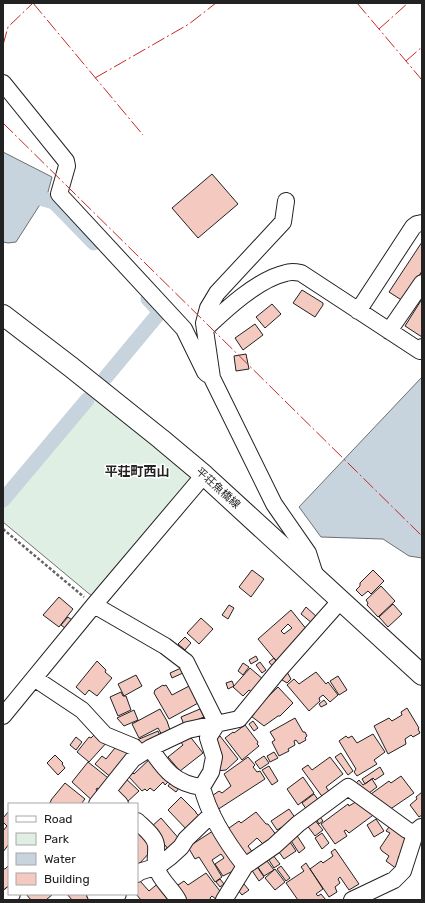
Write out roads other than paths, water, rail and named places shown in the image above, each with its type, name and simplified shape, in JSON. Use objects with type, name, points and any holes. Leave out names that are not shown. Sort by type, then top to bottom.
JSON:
[{"type":"main road","name":"平荘魚橋線","points":[[3,314],[161,439],[204,475],[422,675]]},
{"type":"street","points":[[3,83],[66,161],[67,166],[59,194],[184,329],[205,372],[212,378]]},
{"type":"street","points":[[286,201],[282,222],[214,298],[208,308],[204,323],[212,378],[274,504],[308,553],[316,578]]},
{"type":"street","points":[[358,311],[413,227],[422,223]]},
{"type":"street","points":[[205,329],[220,314],[249,292],[272,278],[291,272],[301,273],[420,351],[422,347]]},
{"type":"street","points":[[390,331],[422,283]]},
{"type":"street","points":[[3,716],[94,605],[204,475]]},
{"type":"street","points":[[117,803],[103,798],[133,760],[145,751],[188,730],[239,719],[279,670],[341,600]]},
{"type":"street","points":[[94,605],[165,646],[186,662],[217,724]]},
{"type":"street","points":[[34,678],[82,710],[105,735],[145,751],[180,782],[202,787]]},
{"type":"street","points":[[217,724],[208,738],[214,757],[211,772],[202,787],[205,800],[212,814],[232,849],[246,866]]},
{"type":"street","points":[[224,900],[246,866],[274,846],[298,824],[348,787],[407,830],[418,830],[413,840],[403,871],[394,880],[352,900]]},
{"type":"street","points":[[138,873],[156,867],[181,847],[186,839],[212,814]]},
{"type":"street","points":[[138,822],[153,838],[156,844],[157,872],[178,900]]},
{"type":"water","points":[[3,152],[52,177],[48,192],[16,242],[8,243],[3,242]]},
{"type":"water","points":[[422,377],[422,558],[409,556],[383,539],[321,537],[299,507]]},
{"type":"waterway","points":[[3,187],[54,202],[94,243]]},
{"type":"waterway","points":[[106,377],[160,312],[148,299]]},
{"type":"waterway","points":[[3,500],[87,400]]},
{"type":"district","name":"平荘町西山","points":[[137,471]]}]
